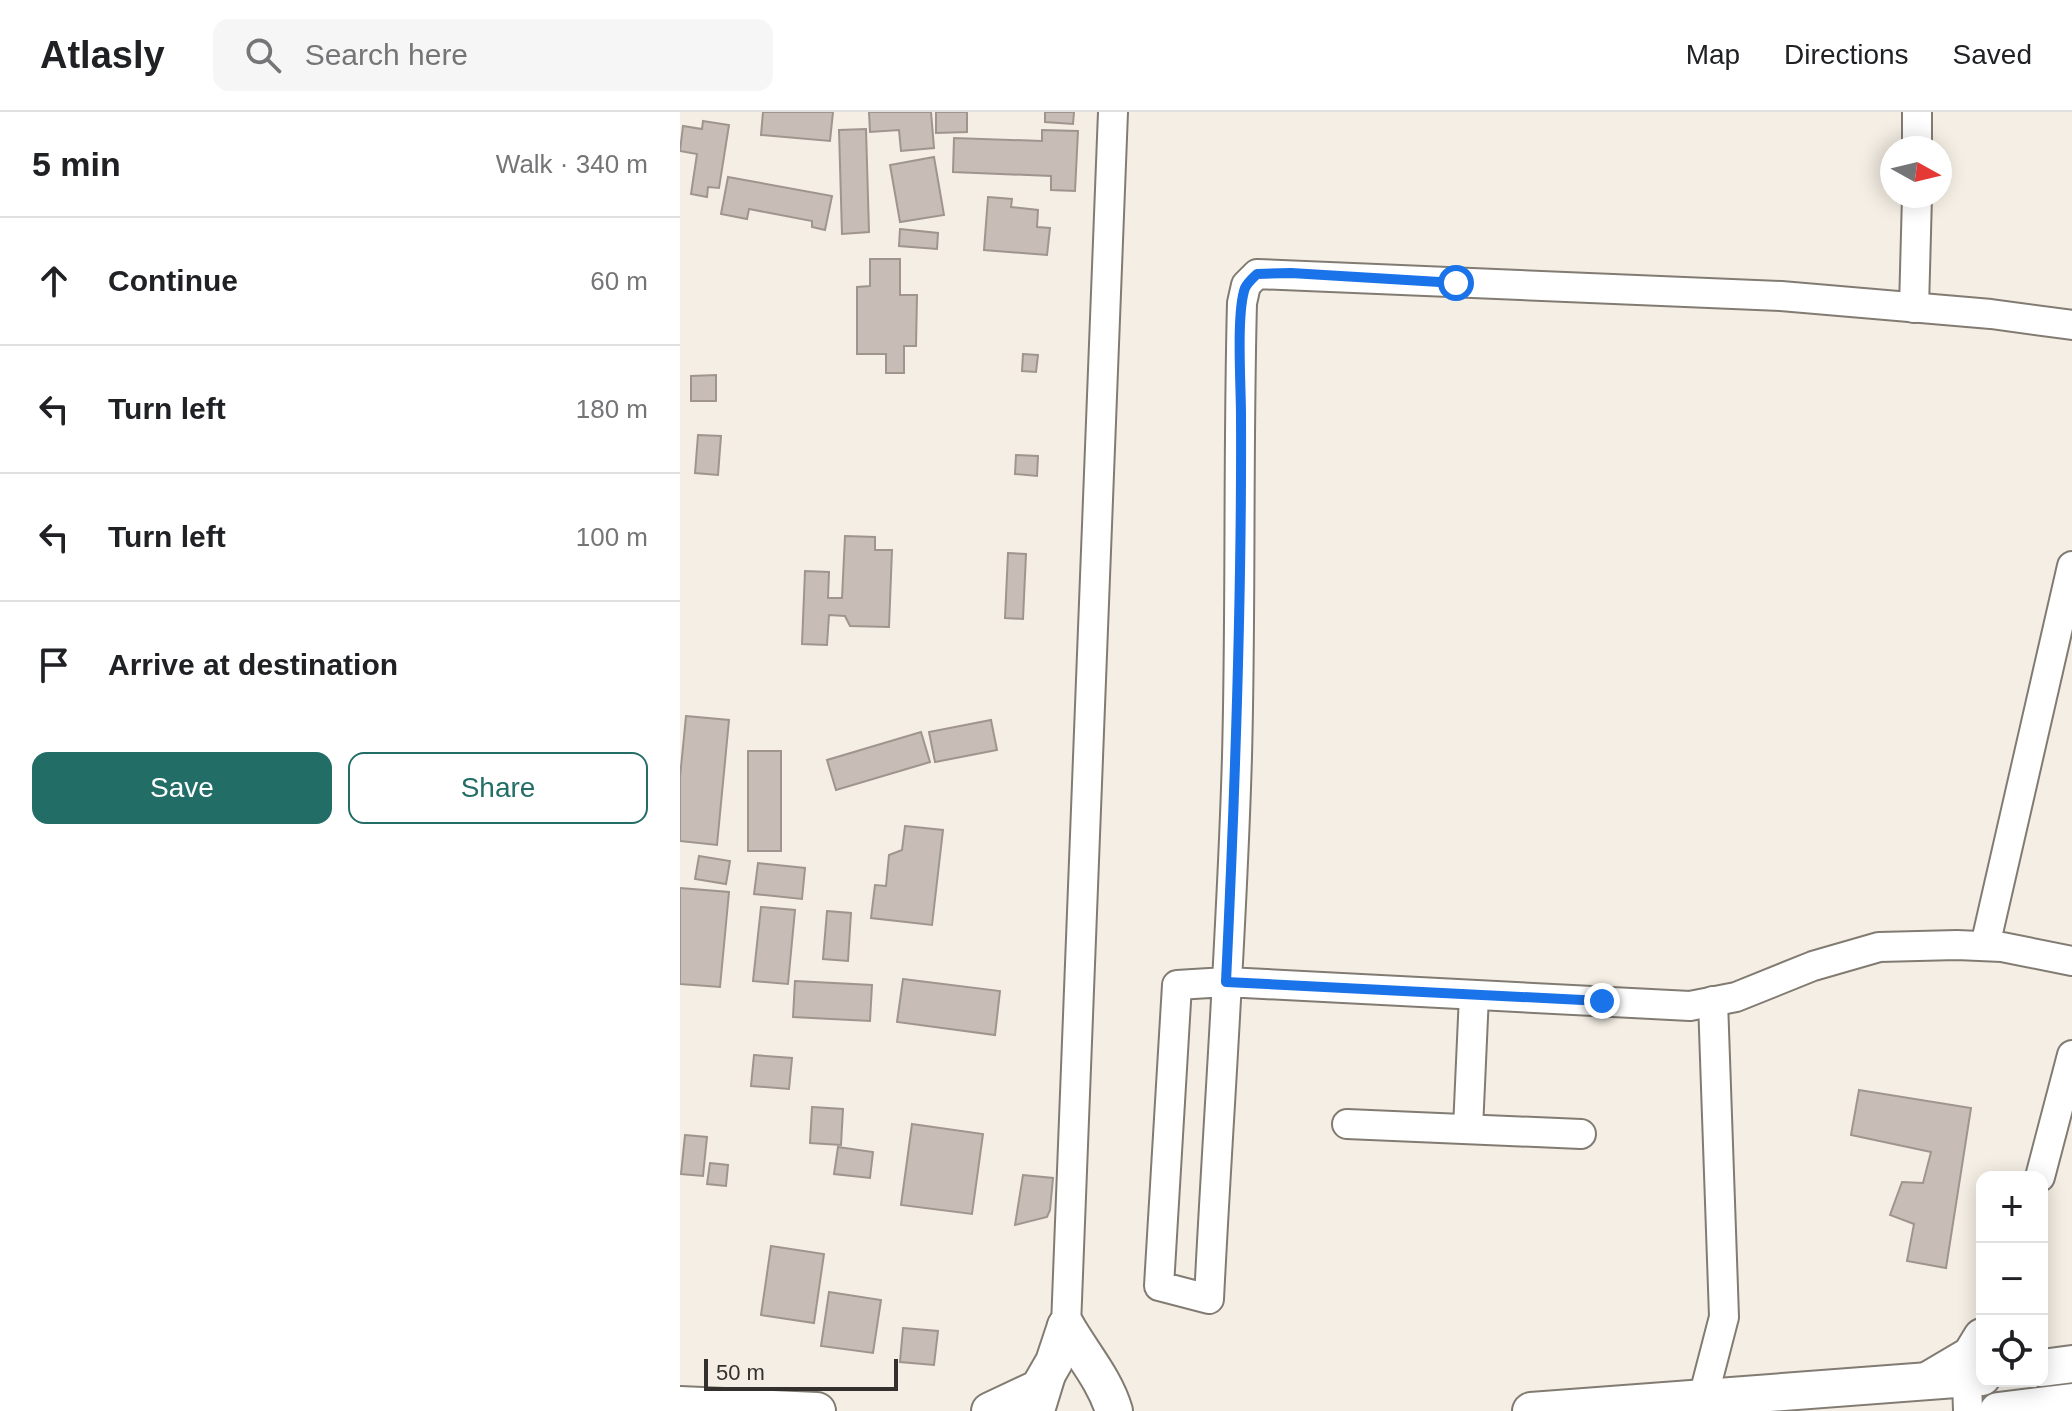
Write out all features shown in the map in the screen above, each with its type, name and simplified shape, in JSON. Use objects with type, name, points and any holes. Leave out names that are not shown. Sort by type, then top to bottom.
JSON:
[{"type":"main road","points":[[990,1411],[1039,1388],[1054,1362],[1066,1326]]},
{"type":"main road","points":[[1066,1326],[1086,1360],[1108,1388],[1114,1411]]},
{"type":"main road","points":[[1925,1382],[1971,1355],[1976,1347]]},
{"type":"main road","points":[[2048,1367],[2072,1364]]},
{"type":"main road","points":[[1531,1411],[1975,1379]]},
{"type":"main road","points":[[680,1405],[817,1411]]},
{"type":"main road","points":[[1998,1411],[2060,1406]]},
{"type":"street","points":[[1040,1411],[1066,1326],[1113,112]]},
{"type":"street","points":[[1917,112],[1917,136]]},
{"type":"street","points":[[1914,308],[1917,208]]},
{"type":"street","points":[[2072,325],[1781,296],[1257,274],[1246,285],[1242,303],[1237,759],[1226,982],[1209,1299],[1159,1286],[1177,985],[1226,982],[1690,1006],[1736,997],[1813,966],[1879,947],[2002,947],[2072,961]]},
{"type":"street","points":[[1985,946],[2072,566]]},
{"type":"street","points":[[1468,1129],[1474,995]]},
{"type":"street","points":[[1703,1398],[1724,1317],[1713,1001]]},
{"type":"street","points":[[2042,1171],[2072,1055]]},
{"type":"street","points":[[1347,1124],[1581,1134]]},
{"type":"building","points":[[763,112],[833,112],[830,141],[761,135]]},
{"type":"building","points":[[869,112],[931,112],[934,148],[901,151],[899,130],[870,132]]},
{"type":"building","points":[[936,112],[967,112],[967,132],[936,133]]},
{"type":"building","points":[[1045,112],[1074,112],[1073,124],[1045,122]]},
{"type":"building","points":[[703,121],[729,125],[719,188],[708,187],[707,197],[691,194],[697,154],[680,151],[683,126],[702,129]]},
{"type":"building","points":[[866,129],[869,232],[842,234],[839,130]]},
{"type":"building","points":[[1042,130],[1078,131],[1075,191],[1051,190],[1051,176],[953,172],[954,138],[1042,141]]},
{"type":"building","points":[[934,157],[944,215],[900,222],[890,165]]},
{"type":"building","points":[[728,177],[832,196],[825,230],[812,227],[812,221],[749,209],[747,219],[721,214]]},
{"type":"building","points":[[988,197],[1012,199],[1011,207],[1038,210],[1037,227],[1050,228],[1047,255],[984,250]]},
{"type":"building","points":[[900,229],[938,233],[937,249],[899,246]]},
{"type":"building","points":[[870,259],[900,259],[900,295],[917,295],[916,346],[904,346],[904,373],[886,373],[886,354],[857,354],[857,287],[870,286]]},
{"type":"building","points":[[1023,354],[1038,355],[1036,372],[1022,371]]},
{"type":"building","points":[[716,375],[716,401],[691,401],[691,376]]},
{"type":"building","points":[[698,435],[721,436],[718,475],[695,473]]},
{"type":"building","points":[[1016,455],[1038,456],[1037,476],[1015,474]]},
{"type":"building","points":[[845,536],[875,537],[875,550],[892,550],[889,627],[850,626],[845,616],[829,615],[827,645],[802,644],[805,571],[829,572],[828,598],[842,598]]},
{"type":"building","points":[[1008,553],[1026,554],[1023,619],[1005,618]]},
{"type":"building","points":[[686,716],[729,720],[717,845],[680,841],[680,777]]},
{"type":"building","points":[[991,720],[997,750],[935,762],[929,732]]},
{"type":"building","points":[[921,732],[930,762],[836,790],[827,760]]},
{"type":"building","points":[[748,751],[781,751],[781,851],[748,851]]},
{"type":"building","points":[[905,826],[943,830],[932,925],[871,918],[875,885],[886,886],[889,855],[902,850]]},
{"type":"building","points":[[699,856],[730,861],[726,884],[695,879]]},
{"type":"building","points":[[758,863],[805,868],[802,899],[754,894]]},
{"type":"building","points":[[680,888],[729,892],[720,987],[680,984]]},
{"type":"building","points":[[761,907],[795,910],[788,984],[753,981]]},
{"type":"building","points":[[827,911],[851,913],[848,961],[823,959]]},
{"type":"building","points":[[903,979],[1000,991],[995,1035],[897,1022]]},
{"type":"building","points":[[795,981],[872,985],[870,1021],[793,1017]]},
{"type":"building","points":[[754,1055],[792,1058],[789,1089],[751,1086]]},
{"type":"building","points":[[1859,1090],[1971,1108],[1946,1268],[1907,1261],[1914,1224],[1890,1215],[1902,1182],[1923,1183],[1931,1152],[1851,1135]]},
{"type":"building","points":[[812,1107],[843,1109],[841,1145],[810,1143]]},
{"type":"building","points":[[912,1124],[983,1134],[972,1214],[901,1205]]},
{"type":"building","points":[[685,1135],[707,1137],[703,1176],[681,1174]]},
{"type":"building","points":[[838,1147],[873,1152],[870,1178],[834,1174]]},
{"type":"building","points":[[710,1163],[728,1165],[726,1186],[707,1184]]},
{"type":"building","points":[[1023,1175],[1053,1178],[1050,1210],[1047,1217],[1015,1225]]},
{"type":"building","points":[[771,1246],[824,1254],[814,1323],[761,1315]]},
{"type":"building","points":[[829,1292],[881,1300],[873,1353],[821,1346]]},
{"type":"building","points":[[903,1328],[938,1331],[934,1365],[900,1362]]},
{"type":"route","points":[[1456,283],[1291,273],[1257,274],[1246,285],[1242,303],[1237,759],[1226,982],[1602,1001]]}]
